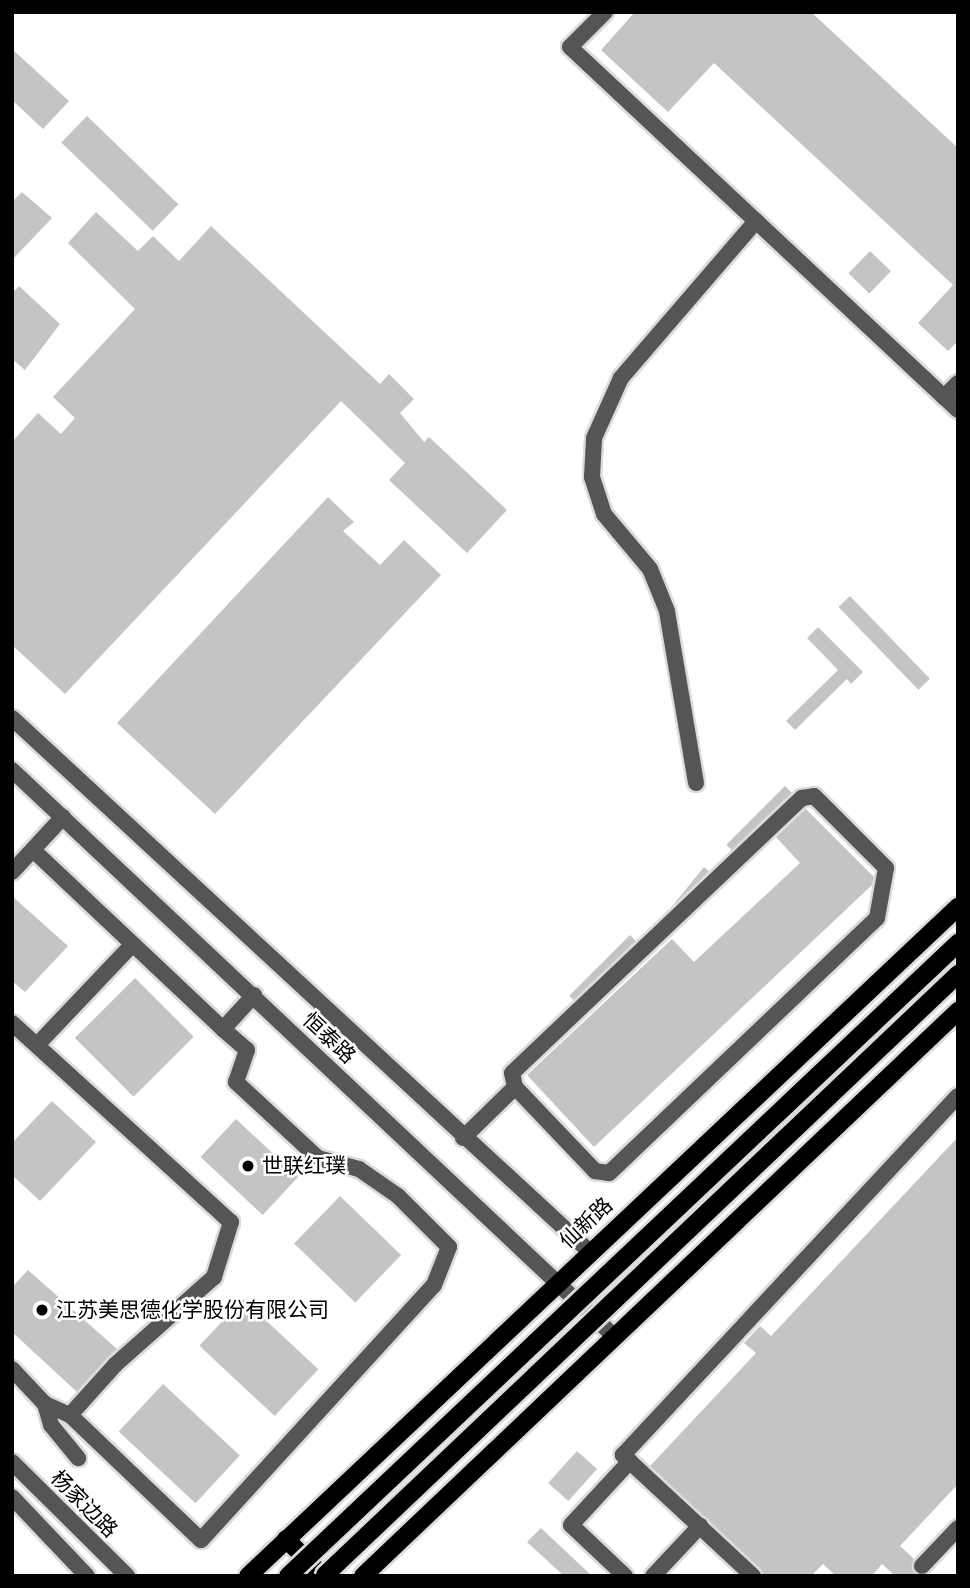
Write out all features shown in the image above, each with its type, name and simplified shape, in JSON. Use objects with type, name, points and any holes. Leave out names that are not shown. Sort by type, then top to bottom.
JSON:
[{"type":"main road","name":"仙新路","points":[[248,1576],[589,1251],[958,907]]},
{"type":"main road","points":[[288,1576],[958,943]]},
{"type":"main road","points":[[286,1539],[324,1575],[958,974]]},
{"type":"main road","points":[[364,1575],[958,1012]]},
{"type":"street","points":[[605,12],[570,47],[958,410]]},
{"type":"street","points":[[696,783],[667,611],[650,569],[604,514],[592,477],[594,438],[621,378],[756,221]]},
{"type":"street","points":[[944,397],[958,383]]},
{"type":"street","name":"恒泰路","points":[[12,718],[463,1138],[589,1251]]},
{"type":"street","name":"恒泰路","points":[[12,770],[254,995],[615,1338]]},
{"type":"street","points":[[814,796],[886,868],[877,918],[609,1173],[595,1171],[515,1087],[512,1073],[802,798],[814,796]]},
{"type":"street","points":[[12,872],[63,817]]},
{"type":"street","points":[[13,1372],[45,1404],[70,1415],[201,1540],[434,1285],[449,1247],[398,1196],[359,1169],[318,1158],[236,1082],[247,1051],[33,850]]},
{"type":"street","points":[[37,1045],[133,944]]},
{"type":"street","points":[[223,1029],[254,995]]},
{"type":"street","points":[[12,1023],[231,1222],[214,1277],[115,1365],[70,1415]]},
{"type":"street","points":[[463,1138],[515,1087]]},
{"type":"street","points":[[753,1576],[623,1455],[958,1096]]},
{"type":"street","points":[[45,1404],[51,1425],[78,1458]]},
{"type":"street","points":[[625,1576],[571,1525],[630,1461]]},
{"type":"street","name":"杨家边路","points":[[12,1462],[127,1576]]},
{"type":"street","points":[[12,1497],[87,1576]]},
{"type":"street","points":[[653,1576],[699,1526]]},
{"type":"street","points":[[922,1566],[958,1528]]},
{"type":"building","points":[[635,12],[811,12],[958,148],[958,341],[948,351],[918,323],[953,285],[714,63],[668,112],[601,50]]},
{"type":"building","points":[[12,49],[69,101],[43,129],[12,100]]},
{"type":"building","points":[[87,116],[178,204],[153,231],[61,143]]},
{"type":"building","points":[[22,192],[52,218],[12,260],[12,202]]},
{"type":"building","points":[[96,212],[138,251],[153,236],[179,261],[211,226],[380,384],[389,374],[414,399],[400,413],[424,442],[429,437],[507,510],[467,553],[389,480],[405,463],[341,401],[65,694],[12,645],[12,442],[38,413],[61,434],[75,418],[53,397],[135,309],[68,243]]},
{"type":"building","points":[[870,251],[891,271],[869,293],[848,273]]},
{"type":"building","points":[[19,286],[60,324],[25,370],[12,359],[12,293]]},
{"type":"building","points":[[328,497],[354,522],[343,531],[380,565],[404,540],[441,575],[215,814],[117,723]]},
{"type":"building","points":[[850,596],[930,679],[918,690],[838,607]]},
{"type":"building","points":[[818,627],[863,672],[851,684],[847,679],[795,730],[786,721],[838,670],[807,638]]},
{"type":"building","points":[[785,786],[792,793],[733,852],[726,845]]},
{"type":"building","points":[[806,809],[874,877],[872,885],[594,1147],[527,1075],[672,939],[694,962],[800,863],[776,837]]},
{"type":"building","points":[[704,867],[709,871],[666,923],[662,919]]},
{"type":"building","points":[[12,896],[68,946],[25,992],[12,981]]},
{"type":"building","points":[[630,935],[636,941],[575,1001],[569,996]]},
{"type":"building","points":[[135,978],[194,1037],[134,1097],[75,1038]]},
{"type":"building","points":[[52,1101],[96,1142],[40,1201],[12,1175],[12,1143]]},
{"type":"building","name":"世联红璞","points":[[236,1119],[298,1177],[263,1215],[201,1157]]},
{"type":"building","points":[[958,1137],[958,1484],[900,1546],[914,1559],[912,1568],[919,1576],[895,1576],[882,1564],[872,1576],[836,1576],[823,1564],[811,1576],[763,1576],[650,1466],[756,1353],[744,1343],[760,1326],[771,1336]]},
{"type":"building","points":[[340,1196],[401,1255],[355,1303],[294,1243]]},
{"type":"building","name":"江苏美思德化学股份有限公司","points":[[28,1270],[117,1349],[77,1392],[12,1332],[12,1287]]},
{"type":"building","points":[[243,1299],[318,1369],[275,1416],[199,1346]]},
{"type":"building","points":[[163,1384],[240,1456],[195,1503],[119,1432]]},
{"type":"building","points":[[577,1451],[597,1469],[568,1501],[548,1483]]},
{"type":"building","points":[[541,1528],[592,1576],[564,1576],[527,1542]]},
{"type":"place","name":"世联红璞","points":[[248,1166]]},
{"type":"place","name":"江苏美思德化学股份有限公司","points":[[42,1310]]}]
